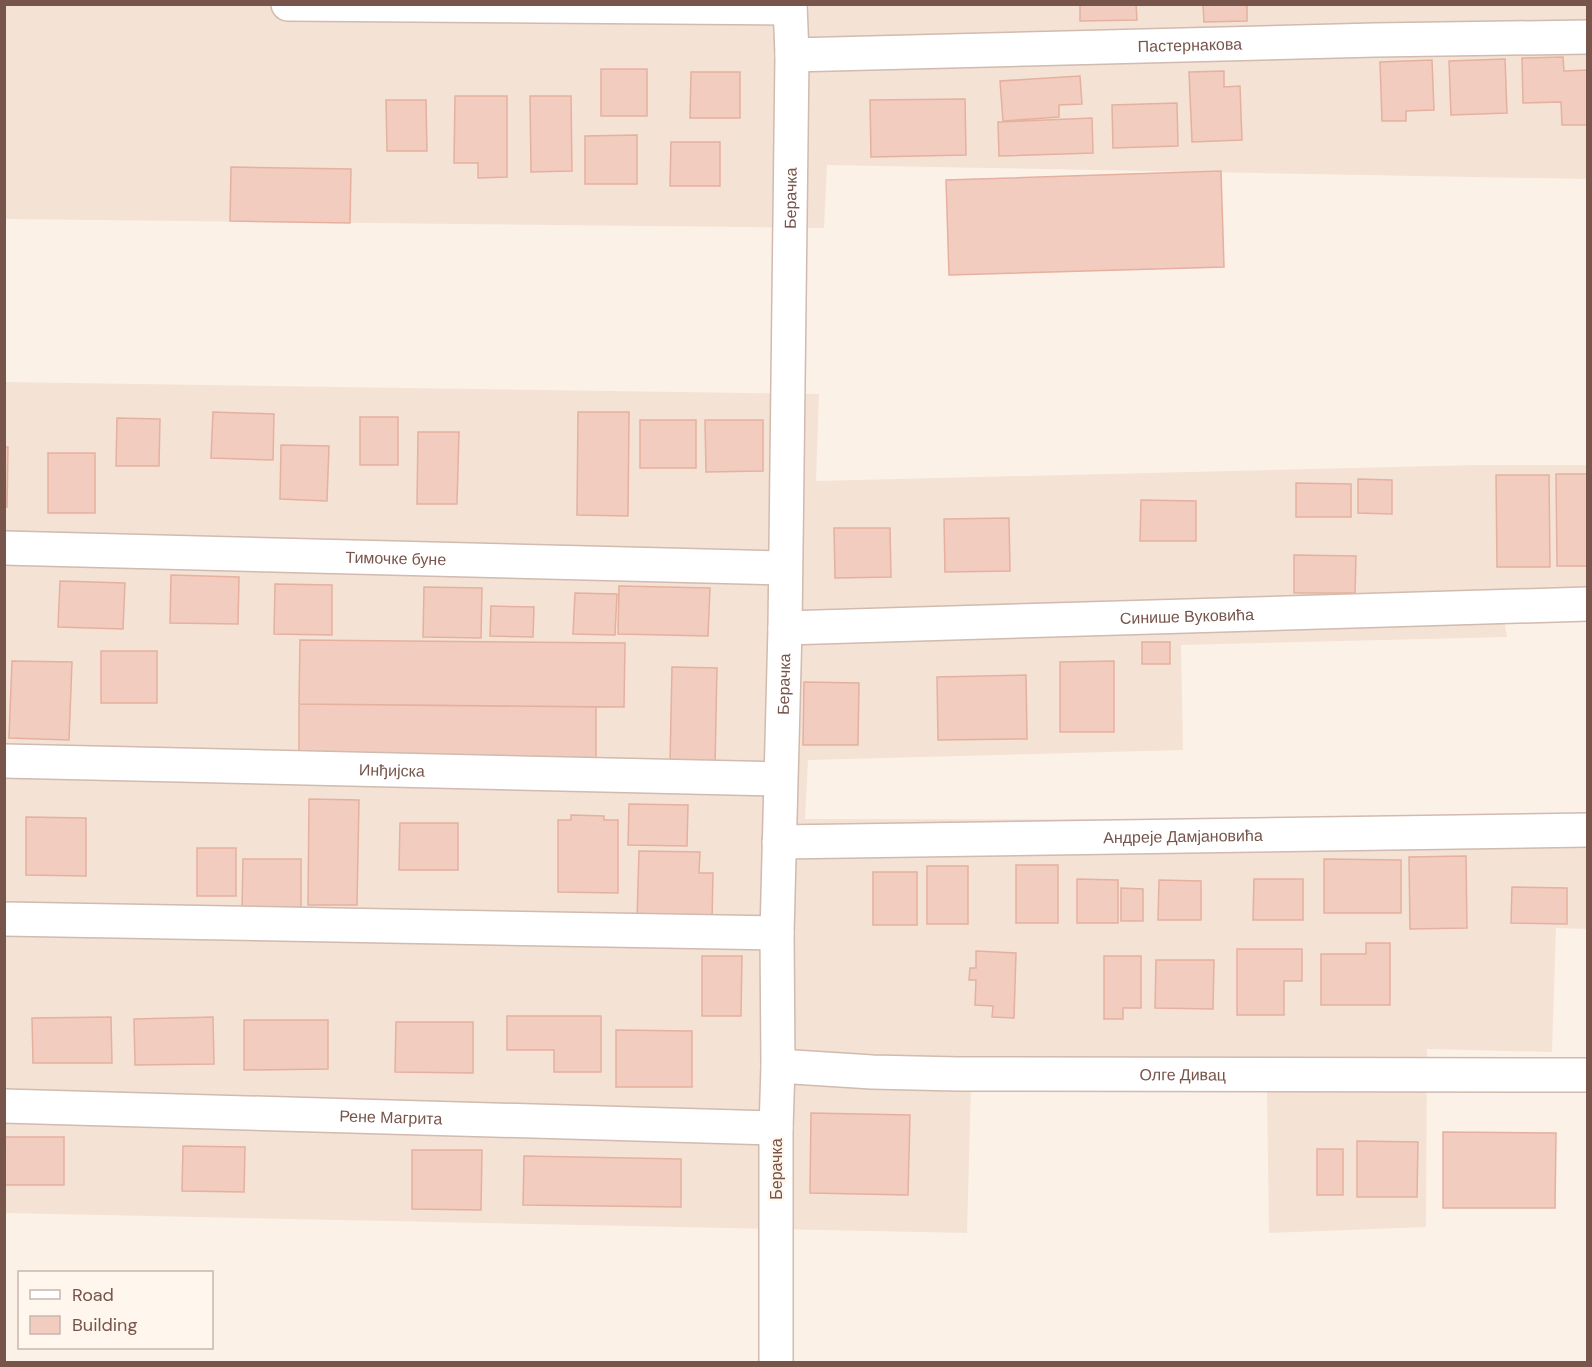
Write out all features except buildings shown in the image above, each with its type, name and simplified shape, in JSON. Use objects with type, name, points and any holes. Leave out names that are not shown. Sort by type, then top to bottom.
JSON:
[{"type":"street","points":[[288,4],[790,6]]},
{"type":"street","name":"Берачка","points":[[776,1362],[777,933],[785,628],[792,55],[790,6]]},
{"type":"street","name":"Пастернакова","points":[[792,55],[1587,37]]},
{"type":"street","name":"Тимочке буне","points":[[4,548],[785,568]]},
{"type":"street","name":"Синише Вуковића","points":[[785,628],[1587,604]]},
{"type":"street","name":"Инђијска","points":[[4,761],[780,779]]},
{"type":"street","name":"Андреје Дамјановића","points":[[779,842],[1587,830]]},
{"type":"street","points":[[4,919],[777,933]]},
{"type":"street","name":"Олге Дивац","points":[[778,1066],[872,1072],[958,1074],[1587,1075]]},
{"type":"street","name":"Рене Магрита","points":[[4,1106],[776,1128]]},
{"type":"shaded area","points":[[5,5],[1587,5],[1587,179],[827,165],[824,228],[5,219]]},
{"type":"shaded area","points":[[5,382],[819,394],[816,481],[1478,465],[1587,465],[1587,594],[1500,594],[1507,637],[1181,645],[1183,750],[808,760],[805,819],[1587,820],[1587,929],[1556,928],[1552,1052],[1427,1049],[1426,1227],[1269,1233],[1267,1092],[971,1083],[967,1233],[5,1213]]}]
